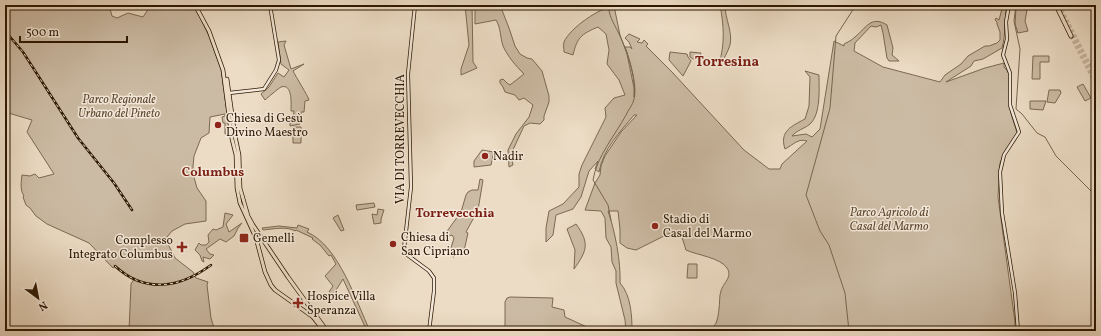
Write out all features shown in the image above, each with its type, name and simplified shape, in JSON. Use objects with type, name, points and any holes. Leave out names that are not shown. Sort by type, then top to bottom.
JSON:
[{"type":"highway","points":[[1056,5],[1071,36]]},
{"type":"main road","points":[[197,5],[211,30],[222,57],[231,101],[239,155],[240,188],[250,221],[326,331]]},
{"type":"main road","points":[[229,94],[258,90],[266,87],[276,70],[278,63],[270,5]]},
{"type":"main road","name":"VIA DI TORREVECCHIA","points":[[415,5],[408,77],[411,190],[404,249],[406,254],[430,272],[434,278],[429,331]]},
{"type":"main road","points":[[1008,5],[1006,22],[1007,40],[1003,54],[1010,73],[1010,105],[1019,132],[1005,153],[1000,175],[1002,213],[1017,313],[1018,331]]},
{"type":"main road","points":[[231,101],[233,95],[237,93]]},
{"type":"main road","points":[[229,94],[232,139],[237,156],[238,196],[242,210],[256,238],[265,272],[273,288],[313,317],[326,331]]},
{"type":"main road","points":[[260,250],[263,245],[268,246]]},
{"type":"green space","name":"Parco Regionale Urbano del Pineto","points":[[5,5],[109,5],[112,16],[117,18],[128,13],[143,17],[151,5],[194,5],[209,36],[221,69],[230,134],[228,136],[225,134],[225,123],[223,123],[222,117],[225,116],[225,114],[210,117],[209,133],[201,138],[194,156],[193,166],[193,174],[197,188],[206,201],[206,221],[185,224],[172,231],[166,240],[175,258],[193,272],[196,278],[208,282],[207,285],[211,318],[215,331],[129,331],[131,284],[134,279],[124,274],[116,266],[113,268],[89,243],[47,224],[36,216],[26,205],[21,189],[22,175],[30,176],[35,174],[39,178],[54,174],[27,132],[32,120],[5,112]]},
{"type":"green space","points":[[465,5],[472,5],[473,62],[477,68],[461,75],[461,69],[469,45]]},
{"type":"green space","points":[[475,5],[500,5],[515,46],[520,54],[532,59],[542,71],[549,96],[549,102],[544,120],[540,124],[530,123],[524,126],[511,154],[513,165],[509,167],[508,150],[516,134],[529,117],[533,105],[524,98],[519,100],[515,95],[505,92],[500,80],[503,79],[510,85],[524,74],[512,61],[505,50],[496,20],[475,24]]},
{"type":"green space","points":[[720,5],[725,5],[731,40],[721,66],[719,64],[723,35]]},
{"type":"green space","name":"Parco Agricolo di Casal del Marmo","points":[[1003,5],[1007,5],[1002,48],[983,59],[974,61],[971,66],[946,82],[1004,63],[1004,67],[1009,76],[1011,86],[1010,108],[1017,133],[1005,151],[1000,163],[998,197],[1015,331],[678,331],[678,329],[707,329],[716,324],[720,293],[728,277],[729,271],[724,265],[714,259],[686,250],[680,231],[668,234],[636,250],[627,248],[620,243],[618,211],[608,211],[617,247],[620,266],[620,283],[627,293],[631,312],[632,331],[626,331],[625,320],[616,283],[616,271],[612,262],[611,247],[606,238],[605,218],[601,211],[585,210],[595,183],[600,175],[601,166],[605,156],[621,132],[637,115],[634,115],[608,148],[601,164],[599,172],[595,169],[598,161],[589,171],[581,197],[573,209],[556,215],[553,235],[546,242],[546,228],[549,211],[563,204],[579,187],[579,174],[606,117],[605,108],[614,98],[625,95],[619,80],[607,64],[609,50],[606,34],[598,27],[587,32],[581,37],[576,44],[573,55],[564,52],[564,42],[572,31],[601,10],[614,6],[620,35],[627,53],[625,47],[630,47],[632,49],[629,42],[625,38],[629,34],[640,39],[637,42],[642,43],[644,40],[648,44],[646,46],[744,150],[769,169],[780,169],[782,164],[807,141],[798,141],[785,149],[785,133],[791,127],[805,119],[809,106],[810,77],[805,71],[819,75],[818,108],[814,120],[792,136],[806,134],[812,137],[820,129],[834,41],[844,46],[844,44],[854,38],[869,24],[877,21],[881,22],[887,25],[893,48],[892,55],[899,61],[889,61],[887,58],[881,25],[876,27],[871,26],[855,43],[854,51],[883,67],[940,82],[945,75],[961,64],[968,56],[985,46],[997,43],[1000,40],[1000,32],[995,20],[996,18],[999,20]],"holes":[[[627,55],[634,79],[635,92],[634,97],[634,88]]]},
{"type":"green space","points":[[1016,7],[1027,10],[1025,21],[1028,31],[1018,33],[1015,24]]},
{"type":"green space","points":[[286,41],[284,45],[291,69],[304,64],[293,71],[309,100],[305,101],[304,112],[301,112],[300,124],[290,126],[290,121],[293,120],[294,111],[291,111],[291,100],[288,88],[281,87],[265,100],[261,94],[269,87],[278,73],[284,77],[289,70],[281,64],[278,42]]},
{"type":"green space","points":[[670,52],[687,54],[691,61],[683,76],[669,60]]},
{"type":"green space","points":[[690,52],[701,53],[700,57],[693,59],[690,57]]},
{"type":"green space","points":[[1033,56],[1049,56],[1049,62],[1040,62],[1040,79],[1032,79]]},
{"type":"green space","points":[[1083,84],[1091,98],[1085,101],[1077,87]]},
{"type":"green space","points":[[1049,90],[1060,90],[1061,93],[1055,103],[1047,102]]},
{"type":"green space","points":[[1030,101],[1046,101],[1043,110],[1030,109]]},
{"type":"green space","points":[[293,127],[301,127],[301,143],[293,143]]},
{"type":"green space","name":"Nadir","points":[[482,150],[494,152],[491,165],[474,167],[474,161]]},
{"type":"green space","points":[[480,179],[483,180],[478,210],[466,232],[468,233],[464,251],[456,249],[453,257],[454,251],[451,248],[454,238],[452,235],[446,237],[445,234],[461,212],[468,192],[478,190]]},
{"type":"green space","points":[[374,203],[375,207],[357,210],[356,205]]},
{"type":"green space","points":[[378,209],[384,210],[381,223],[374,224],[372,214],[377,215]]},
{"type":"green space","points":[[225,213],[233,215],[226,224],[229,232],[242,223],[234,236],[226,242],[220,239],[206,249],[210,254],[214,255],[210,259],[203,257],[204,262],[195,250],[199,243],[201,245],[206,245],[209,242],[208,235],[213,229],[216,230],[223,227]]},
{"type":"green space","points":[[338,215],[344,230],[341,231],[333,218]]},
{"type":"green space","points":[[576,224],[585,242],[585,247],[582,257],[574,269],[575,250],[567,229]]},
{"type":"green space","points":[[298,225],[309,229],[307,232],[318,239],[328,249],[337,262],[352,290],[370,331],[367,331],[343,279],[333,295],[329,292],[333,286],[325,276],[336,264],[331,255],[329,256],[320,245],[312,239],[313,238],[296,230],[284,228],[263,230],[262,228],[279,226],[297,228]]},
{"type":"green space","points":[[688,264],[697,264],[697,278],[687,278]]},
{"type":"green space","points":[[507,298],[553,298],[552,307],[564,310],[565,317],[587,327],[615,331],[505,331],[505,302]]},
{"type":"waterway","points":[[849,331],[845,293],[829,245],[820,231],[806,195],[830,108],[836,36],[856,5]]},
{"type":"waterway","points":[[1016,5],[1014,21],[1020,49],[1016,109],[1022,114],[1037,133],[1045,137],[1056,156],[1096,196]]},
{"type":"waterway","points":[[609,9],[611,19],[628,57],[633,75],[635,92],[633,103],[606,147],[598,163],[593,180],[608,205],[611,220]]},
{"type":"tunnel","points":[[1059,5],[1096,77]]},
{"type":"tunnel","points":[[1071,36],[1096,85]]},
{"type":"railway","points":[[5,31],[23,52],[78,138],[114,183],[132,210]]},
{"type":"railway","points":[[115,266],[126,275],[138,281],[163,285],[187,279],[211,265]]},
{"type":"place","name":"Chiesa di Gesù Divino Maestro","points":[[218,125]]},
{"type":"place","name":"Nadir","points":[[485,156]]},
{"type":"place","name":"Stadio di Casal del Marmo","points":[[655,226]]},
{"type":"place","name":"Gemelli","points":[[244,238]]},
{"type":"place","name":"Chiesa di San Cipriano","points":[[393,244]]},
{"type":"place","name":"Complesso Integrato Columbus","points":[[182,247]]},
{"type":"place","name":"Hospice Villa Speranza","points":[[298,303]]},
{"type":"district","name":"Torresina","points":[[727,61]]},
{"type":"district","name":"Columbus","points":[[213,171]]},
{"type":"district","name":"Torrevecchia","points":[[455,212]]}]
